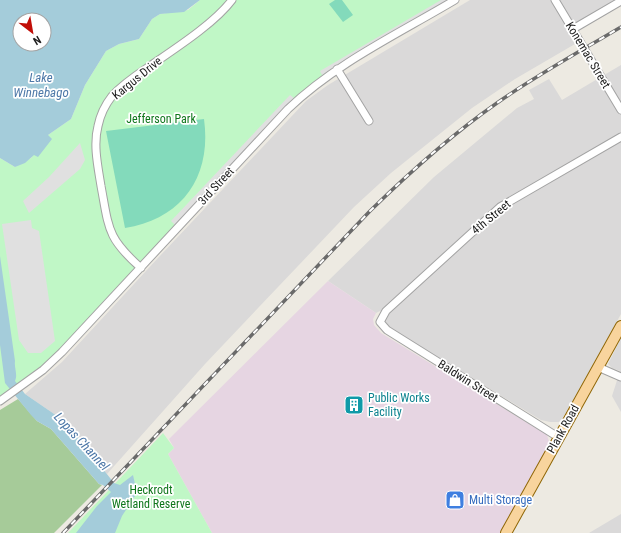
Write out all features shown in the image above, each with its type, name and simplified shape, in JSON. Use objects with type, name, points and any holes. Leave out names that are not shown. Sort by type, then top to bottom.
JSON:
[{"type":"main road","name":"Plank Road","points":[[506,533],[621,326]]},
{"type":"street","name":"Kargus Drive","points":[[141,268],[121,250],[111,234],[98,162],[96,144],[97,127],[104,108],[119,89],[188,39],[225,9],[232,0]]},
{"type":"street","name":"3rd Street","points":[[0,401],[20,387],[62,352],[288,109],[314,85],[337,69],[455,0]]},
{"type":"street","name":"Konemac Street","points":[[555,0],[621,110]]},
{"type":"street","points":[[573,29],[621,1]]},
{"type":"street","points":[[337,69],[369,121]]},
{"type":"street","name":"4th Street","points":[[380,322],[386,311],[500,207],[621,137]]},
{"type":"street","name":"Baldwin Street","points":[[380,322],[386,330],[558,437]]},
{"type":"street","points":[[598,366],[621,376]]},
{"type":"shaded area","points":[[441,0],[452,0],[322,75],[320,71]]},
{"type":"shaded area","points":[[470,0],[617,0],[566,29],[575,44],[515,79],[472,108],[391,173],[354,207],[205,364],[107,474],[76,435],[60,418],[25,394],[62,362],[306,101],[328,85]]},
{"type":"shaded area","points":[[621,65],[621,314],[564,416],[559,422],[541,420],[391,329],[385,321],[387,317],[380,311],[376,313],[328,281],[434,177],[517,108],[534,99],[529,90],[549,79],[562,100]]},
{"type":"shaded area","points":[[290,95],[294,98],[175,225],[171,221]]},
{"type":"shaded area","points":[[80,143],[85,160],[80,169],[29,213],[23,201],[49,177]]},
{"type":"shaded area","points":[[31,220],[32,228],[39,231],[55,341],[41,353],[28,353],[19,340],[2,224]]},
{"type":"shaded area","points":[[328,281],[376,313],[373,319],[374,325],[381,333],[547,435],[550,445],[500,533],[212,533],[168,454],[174,448],[169,439]]},
{"type":"shaded area","points":[[621,338],[621,412],[612,396],[620,371],[612,368],[608,364]]},
{"type":"shaded area","points":[[621,514],[621,533],[589,533]]},
{"type":"green space","name":"Jefferson Park","points":[[200,0],[452,0],[324,75],[300,94],[62,349],[21,387],[0,398],[0,158],[15,167],[31,158],[48,135],[71,119],[85,85],[106,51],[119,44],[139,39],[152,19],[160,14],[188,10]]},
{"type":"green space","points":[[335,0],[342,0],[353,15],[343,22],[329,4]]},
{"type":"green space","points":[[204,119],[205,140],[203,159],[198,177],[189,192],[177,205],[163,215],[145,223],[125,228],[106,131]]},
{"type":"green space","points":[[18,399],[37,421],[51,429],[99,484],[102,485],[54,533],[0,533],[0,410]]},
{"type":"green space","name":"Heckrodt Wetland Reserve","points":[[163,433],[174,448],[168,454],[212,533],[68,533]]},
{"type":"water","name":"Lake Winnebago","points":[[0,0],[200,0],[184,12],[160,14],[152,19],[139,39],[119,44],[106,51],[85,85],[71,119],[48,135],[52,139],[38,157],[34,155],[25,163],[15,167],[0,158]]},
{"type":"water","points":[[0,256],[15,361],[15,381],[25,394],[60,418],[76,435],[114,483],[120,485],[133,475],[137,493],[122,516],[115,533],[76,533],[97,506],[111,492],[103,485],[99,484],[51,429],[37,421],[31,415],[5,383],[0,345]]},
{"type":"railway","points":[[63,533],[370,211],[416,168],[463,128],[497,103],[543,73],[621,27]]},
{"type":"place","name":"Public Works Facility","points":[[354,405]]},
{"type":"place","name":"Multi Storage","points":[[455,500]]},
{"type":"water label","name":"Lopas Channel","points":[[82,441]]}]
